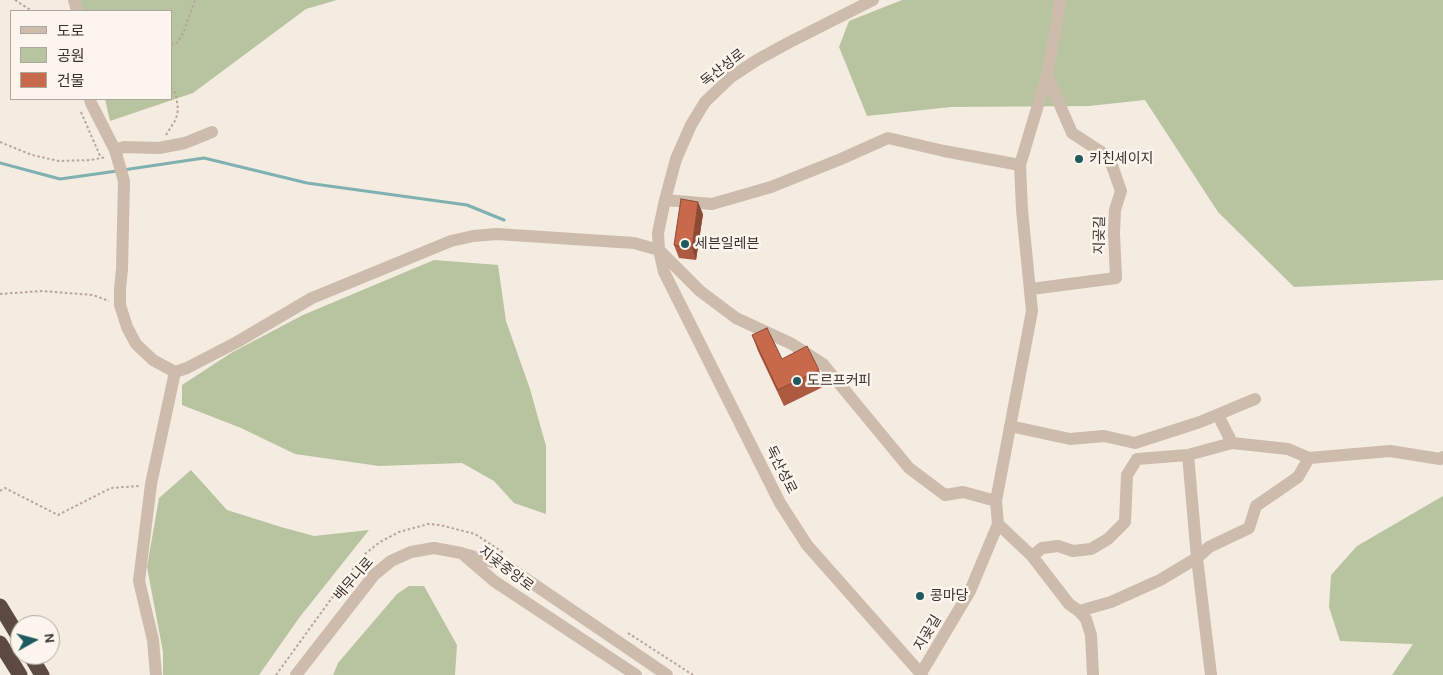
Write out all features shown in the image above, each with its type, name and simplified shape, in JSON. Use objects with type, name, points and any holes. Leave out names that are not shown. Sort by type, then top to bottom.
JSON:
[{"type":"highway","points":[[0,606],[10,622]]},
{"type":"highway","points":[[0,643],[20,675]]},
{"type":"street","name":"독산성로","points":[[873,0],[757,60],[731,77],[705,102],[691,125],[676,159],[658,233],[659,250],[664,272],[780,503],[807,545],[921,674]]},
{"type":"street","name":"지곶길","points":[[921,674],[970,590],[998,524],[996,501],[1032,311],[1022,210],[1020,165],[1047,74],[1059,10],[1059,0]]},
{"type":"street","name":"지곶길","points":[[1031,288],[1116,278],[1115,210],[1121,191],[1109,157],[1072,133],[1047,74]]},
{"type":"street","points":[[90,100],[117,156],[124,181],[120,305],[127,327],[136,344],[153,360],[175,372],[188,368],[237,342],[312,298],[459,239],[497,234],[634,243],[659,250],[700,291],[736,318],[792,344],[823,364],[909,468],[946,494],[963,492],[996,501]]},
{"type":"street","points":[[117,156],[124,146],[159,148],[185,143],[212,132]]},
{"type":"street","points":[[665,200],[712,204],[771,187],[888,138],[944,151],[1020,165]]},
{"type":"street","points":[[156,675],[153,640],[139,581],[151,484],[175,372]]},
{"type":"street","points":[[1010,426],[1070,439],[1104,436],[1135,443],[1200,422],[1255,399]]},
{"type":"street","points":[[1218,415],[1232,443]]},
{"type":"street","points":[[1032,556],[1042,548],[1058,546],[1073,551],[1091,549],[1108,539],[1125,522],[1127,475],[1137,459],[1188,455],[1232,443],[1288,449],[1309,458],[1390,451],[1440,459],[1443,456]]},
{"type":"street","points":[[1188,455],[1197,558],[1211,675]]},
{"type":"street","points":[[1080,610],[1111,602],[1160,580],[1197,558],[1209,547],[1249,528],[1256,506],[1298,477],[1309,458]]},
{"type":"street","points":[[998,524],[1032,556],[1069,604],[1080,610],[1086,619],[1092,635],[1093,675]]},
{"type":"street","name":"배무니로","points":[[296,675],[374,575],[391,561],[411,552],[434,548],[461,553]]},
{"type":"street","name":"지곶중앙로","points":[[461,553],[494,581],[636,675]]},
{"type":"street","name":"지곶중앙로","points":[[461,553],[507,566],[667,675]]},
{"type":"path","points":[[16,0],[31,10]]},
{"type":"path","points":[[172,45],[178,42],[184,31],[195,0]]},
{"type":"path","points":[[159,148],[176,119],[178,100],[172,88]]},
{"type":"path","points":[[79,107],[101,158]]},
{"type":"path","points":[[0,142],[32,155],[59,161],[91,160],[117,156]]},
{"type":"path","points":[[0,294],[42,291],[93,295],[120,305]]},
{"type":"path","points":[[0,491],[5,488],[58,515],[111,488],[151,484]]},
{"type":"path","points":[[276,675],[355,566],[366,553],[393,535],[428,524],[440,525],[475,534],[509,556]]},
{"type":"path","points":[[626,632],[693,675]]},
{"type":"green space","points":[[80,0],[337,0],[306,9],[193,93],[110,121],[105,100],[172,100],[172,10],[83,10]]},
{"type":"green space","points":[[902,0],[1443,0],[1443,280],[1294,287],[1218,212],[1145,100],[1089,106],[951,107],[867,116],[839,47],[849,21]]},
{"type":"green space","points":[[434,260],[498,265],[506,321],[530,389],[546,446],[546,514],[514,503],[494,481],[462,463],[379,466],[295,454],[241,428],[182,405],[182,385],[231,353],[303,315]]},
{"type":"green space","points":[[191,470],[227,510],[314,536],[369,530],[299,618],[259,675],[163,675],[163,652],[147,567],[159,498]]},
{"type":"green space","points":[[1443,496],[1443,675],[1392,675],[1413,644],[1340,641],[1329,607],[1331,575],[1357,546]]},
{"type":"green space","points":[[409,586],[424,586],[457,645],[455,675],[333,675],[338,663],[397,594]]},
{"type":"building","points":[[681,199],[698,202],[692,248],[674,245]]},
{"type":"building","points":[[767,328],[782,359],[807,346],[819,370],[778,390],[752,335]]},
{"type":"waterway","points":[[123,170],[204,158],[307,183],[467,205],[504,220]]},
{"type":"waterway","points":[[0,163],[60,179],[117,171]]},
{"type":"place","name":"키친세이지","points":[[1079,159]]},
{"type":"place","name":"세븐일레븐","points":[[685,244]]},
{"type":"place","name":"도르프커피","points":[[797,381]]},
{"type":"place","name":"콩마당","points":[[920,596]]}]
